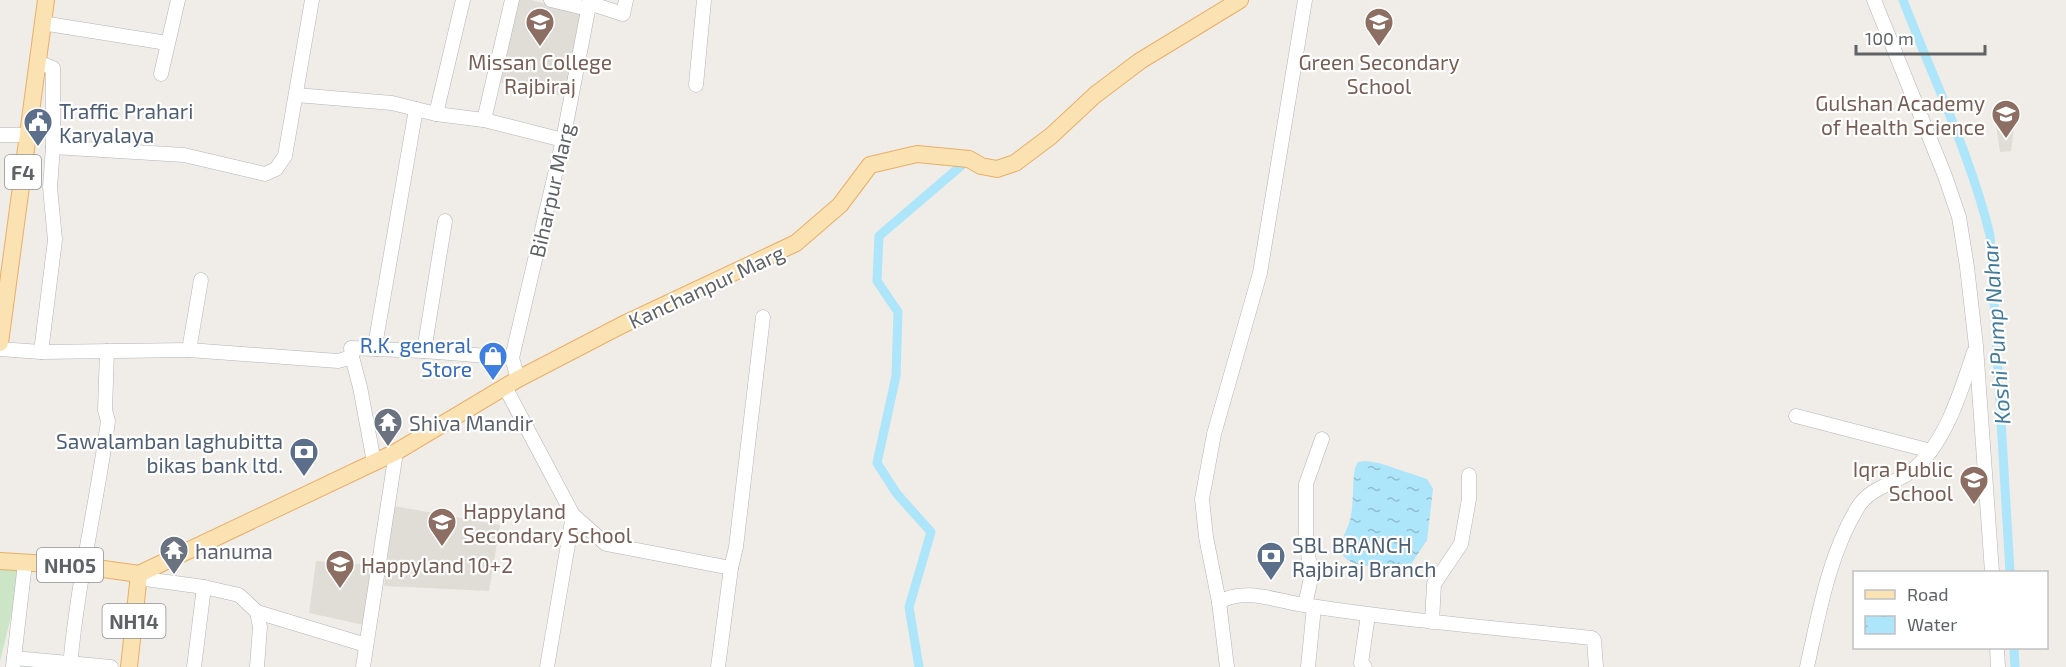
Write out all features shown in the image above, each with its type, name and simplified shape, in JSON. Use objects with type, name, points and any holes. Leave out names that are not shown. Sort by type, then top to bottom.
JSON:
[{"type":"main road","name":"F4","points":[[0,343],[46,0]]},
{"type":"main road","name":"Kanchanpur Marg","points":[[138,576],[396,452],[512,383],[622,325],[796,243],[840,205],[870,165],[917,154],[969,159],[981,166],[997,169],[1015,163],[1052,136],[1095,95],[1140,61],[1240,0]]},
{"type":"main road","name":"NH05","points":[[0,561],[82,566],[138,576]]},
{"type":"main road","name":"NH14","points":[[129,667],[138,576]]},
{"type":"street","points":[[161,74],[166,43],[178,0]]},
{"type":"street","points":[[53,147],[184,155],[265,174],[276,169],[283,162],[312,0]]},
{"type":"street","points":[[436,114],[463,0]]},
{"type":"street","points":[[484,120],[512,0]]},
{"type":"street","points":[[551,0],[589,4],[623,14],[626,0]]},
{"type":"street","points":[[696,85],[704,0]]},
{"type":"street","points":[[1227,667],[1220,602],[1206,537],[1203,487],[1214,434],[1260,273],[1305,0]]},
{"type":"street","points":[[1874,0],[1945,176],[1959,218],[1976,346],[1992,571]]},
{"type":"street","name":"Biharpur Marg","points":[[573,515],[512,383],[512,358],[563,140],[589,4]]},
{"type":"street","points":[[42,23],[166,43]]},
{"type":"street","points":[[37,62],[53,68],[53,147],[50,187],[54,240],[41,352]]},
{"type":"street","points":[[296,95],[392,103],[436,114],[484,120],[563,140]]},
{"type":"street","points":[[377,349],[376,340],[416,109]]},
{"type":"street","points":[[0,135],[28,135]]},
{"type":"street","points":[[424,351],[445,221]]},
{"type":"street","points":[[189,350],[201,280]]},
{"type":"street","points":[[718,667],[731,568],[736,547],[763,317]]},
{"type":"street","points":[[1808,667],[1820,607],[1841,540],[1859,506],[1869,494],[1913,470],[1931,451],[1956,406],[1976,346]]},
{"type":"street","points":[[374,462],[351,348],[512,358]]},
{"type":"street","points":[[0,349],[41,352],[189,350],[338,362],[352,357]]},
{"type":"street","points":[[70,665],[82,566],[96,500],[108,421],[105,410],[107,351]]},
{"type":"street","points":[[1796,416],[1931,451]]},
{"type":"street","points":[[1308,667],[1311,578],[1306,536],[1306,484],[1322,440]]},
{"type":"street","points":[[363,667],[396,452]]},
{"type":"street","points":[[1432,622],[1434,584],[1461,543],[1469,499],[1469,475]]},
{"type":"street","points":[[573,515],[606,544],[731,568]]},
{"type":"street","points":[[547,667],[573,515]]},
{"type":"street","points":[[26,563],[13,663],[111,667]]},
{"type":"street","points":[[138,576],[239,595],[257,612],[366,645]]},
{"type":"street","points":[[194,667],[204,587]]},
{"type":"street","points":[[1220,602],[1234,595],[1247,594],[1368,615],[1592,638],[1596,667]]},
{"type":"street","points":[[256,667],[260,627],[257,612]]},
{"type":"street","points":[[1365,667],[1361,663],[1368,615]]},
{"type":"street","points":[[1997,649],[1998,667]]},
{"type":"shaded area","name":"Missan College Rajbiraj","points":[[515,0],[531,0],[585,13],[567,97],[494,81]]},
{"type":"shaded area","name":"Gulshan Academy of Health Science","points":[[1994,112],[2016,113],[2011,151],[2000,152]]},
{"type":"shaded area","name":"Happyland Secondary School","points":[[394,506],[500,525],[489,591],[384,586]]},
{"type":"shaded area","name":"Happyland 10+2","points":[[316,561],[372,565],[364,625],[309,613]]},
{"type":"green space","points":[[0,565],[23,568],[0,661]]},
{"type":"water","points":[[1358,462],[1379,463],[1427,479],[1433,489],[1427,540],[1411,564],[1393,567],[1370,566],[1349,561],[1343,555],[1341,547],[1350,519],[1355,468]]},
{"type":"waterway","name":"Koshi Pump Nahar","points":[[1903,0],[1962,146],[1990,235],[2010,571]]},
{"type":"waterway","points":[[919,667],[909,607],[931,532],[897,494],[877,463],[896,376],[898,312],[877,281],[879,236],[969,159]]},
{"type":"waterway","name":"Koshi Pump Nahar","points":[[2014,649],[2015,667]]},
{"type":"place","name":"Missan College Rajbiraj","points":[[540,48]]},
{"type":"place","name":"Green Secondary School","points":[[1379,48]]},
{"type":"place","name":"Gulshan Academy of Health Science","points":[[2006,140]]},
{"type":"place","name":"Traffic Prahari Karyalaya","points":[[38,148]]},
{"type":"place","name":"R.K. general Store","points":[[493,382]]},
{"type":"place","name":"Shiva Mandir","points":[[388,448]]},
{"type":"place","name":"Sawalamban laghubitta bikas bank ltd.","points":[[304,478]]},
{"type":"place","name":"Iqra Public School","points":[[1974,506]]},
{"type":"place","name":"Happyland Secondary School","points":[[442,548]]},
{"type":"place","name":"hanuma","points":[[174,576]]},
{"type":"place","name":"SBL BRANCH Rajbiraj Branch","points":[[1271,582]]},
{"type":"place","name":"Happyland 10+2","points":[[340,590]]}]
